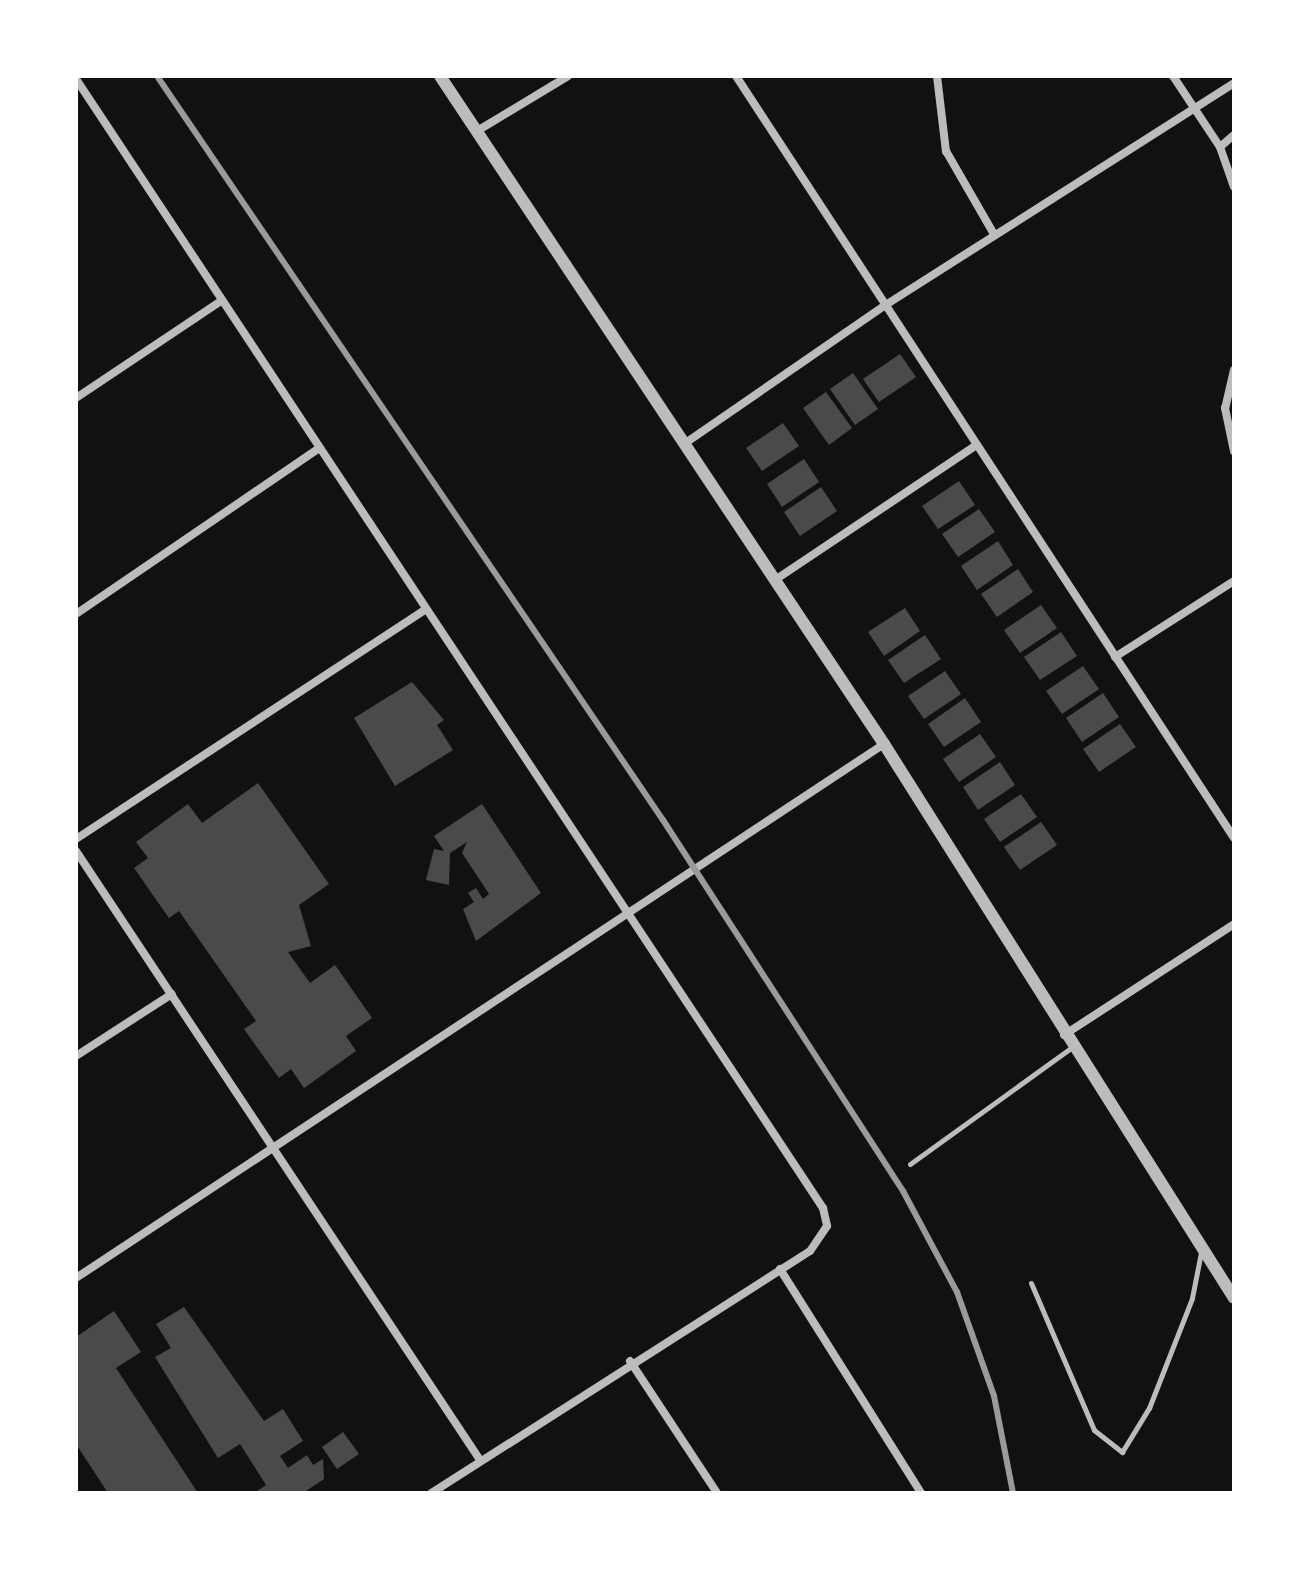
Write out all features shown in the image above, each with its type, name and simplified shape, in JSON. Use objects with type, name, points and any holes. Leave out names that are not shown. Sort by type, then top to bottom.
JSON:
[{"type":"street","points":[[440,76],[884,744],[1064,1035],[1234,1298]]},
{"type":"street","points":[[477,131],[568,76]]},
{"type":"street","points":[[736,76],[1234,838]]},
{"type":"street","points":[[937,76],[946,151],[994,234]]},
{"type":"street","points":[[1173,76],[1189,106],[1220,147],[1234,187]]},
{"type":"street","points":[[76,79],[424,610],[632,912],[823,1208],[827,1226],[810,1251],[630,1361],[431,1493]]},
{"type":"street","points":[[684,444],[884,306],[1189,106],[1234,83]]},
{"type":"street","points":[[1220,147],[1234,135]]},
{"type":"street","points":[[76,398],[221,301]]},
{"type":"street","points":[[1234,370],[1225,408],[1234,451]]},
{"type":"street","points":[[775,580],[975,446]]},
{"type":"street","points":[[76,614],[318,449]]},
{"type":"street","points":[[1115,657],[1234,581]]},
{"type":"street","points":[[76,839],[424,610]]},
{"type":"street","points":[[76,1278],[884,744]]},
{"type":"street","points":[[76,851],[480,1460]]},
{"type":"street","points":[[1064,1035],[1234,924]]},
{"type":"street","points":[[76,1056],[172,994]]},
{"type":"street","points":[[780,1269],[921,1493]]},
{"type":"street","points":[[630,1361],[717,1493]]},
{"type":"lane","points":[[910,1164],[1072,1047]]},
{"type":"lane","points":[[1031,1283],[1094,1430],[1122,1452],[1149,1408],[1192,1298],[1202,1251]]},
{"type":"building","points":[[900,354],[916,377],[879,402],[863,379]]},
{"type":"building","points":[[853,373],[878,409],[855,425],[830,389]]},
{"type":"building","points":[[826,392],[852,428],[829,445],[803,408]]},
{"type":"building","points":[[783,423],[799,446],[762,471],[746,448]]},
{"type":"building","points":[[804,459],[819,482],[782,507],[767,484]]},
{"type":"building","points":[[959,481],[975,505],[938,529],[922,506]]},
{"type":"building","points":[[821,487],[837,511],[800,536],[784,512]]},
{"type":"building","points":[[979,509],[995,532],[958,557],[942,534]]},
{"type":"building","points":[[998,541],[1013,565],[977,590],[961,566]]},
{"type":"building","points":[[1018,569],[1033,592],[997,617],[981,594]]},
{"type":"building","points":[[1041,605],[1057,628],[1020,653],[1004,630]]},
{"type":"building","points":[[905,608],[920,631],[884,656],[868,632]]},
{"type":"building","points":[[1061,632],[1077,656],[1040,680],[1024,657]]},
{"type":"building","points":[[925,635],[941,659],[904,683],[888,660]]},
{"type":"building","points":[[1083,666],[1099,689],[1062,714],[1046,691]]},
{"type":"building","points":[[945,671],[961,694],[924,719],[908,696]]},
{"type":"building","points":[[412,682],[444,720],[437,725],[453,750],[395,786],[354,718]]},
{"type":"building","points":[[1103,693],[1119,717],[1082,742],[1066,718]]},
{"type":"building","points":[[965,698],[981,722],[944,747],[928,724]]},
{"type":"building","points":[[1120,724],[1136,747],[1099,772],[1083,749]]},
{"type":"building","points":[[980,734],[996,757],[959,782],[943,759]]},
{"type":"building","points":[[1000,762],[1015,785],[978,810],[963,787]]},
{"type":"building","points":[[258,783],[329,884],[299,905],[311,946],[288,952],[310,983],[335,965],[372,1018],[346,1036],[356,1051],[304,1088],[291,1069],[279,1078],[244,1029],[256,1021],[179,911],[169,918],[134,868],[148,858],[136,842],[188,804],[202,823]]},
{"type":"building","points":[[1021,794],[1037,817],[1000,842],[984,819]]},
{"type":"building","points":[[482,804],[541,893],[476,941],[463,909],[474,902],[468,893],[476,888],[483,899],[489,894],[462,853],[467,842],[450,853],[449,885],[426,880],[434,849],[444,851],[434,836]]},
{"type":"building","points":[[1041,822],[1057,845],[1020,870],[1004,847]]},
{"type":"building","points":[[184,1307],[264,1421],[283,1409],[303,1441],[280,1456],[288,1468],[307,1455],[313,1465],[323,1459],[324,1479],[303,1493],[254,1493],[266,1485],[240,1444],[218,1458],[155,1357],[171,1348],[156,1324]]},
{"type":"building","points":[[114,1311],[141,1352],[116,1368],[198,1493],[108,1493],[76,1444],[76,1337]]},
{"type":"building","points":[[343,1432],[359,1454],[337,1469],[322,1447]]},
{"type":"railway","points":[[157,76],[663,820],[903,1191],[957,1292],[994,1396],[1013,1493]]}]
